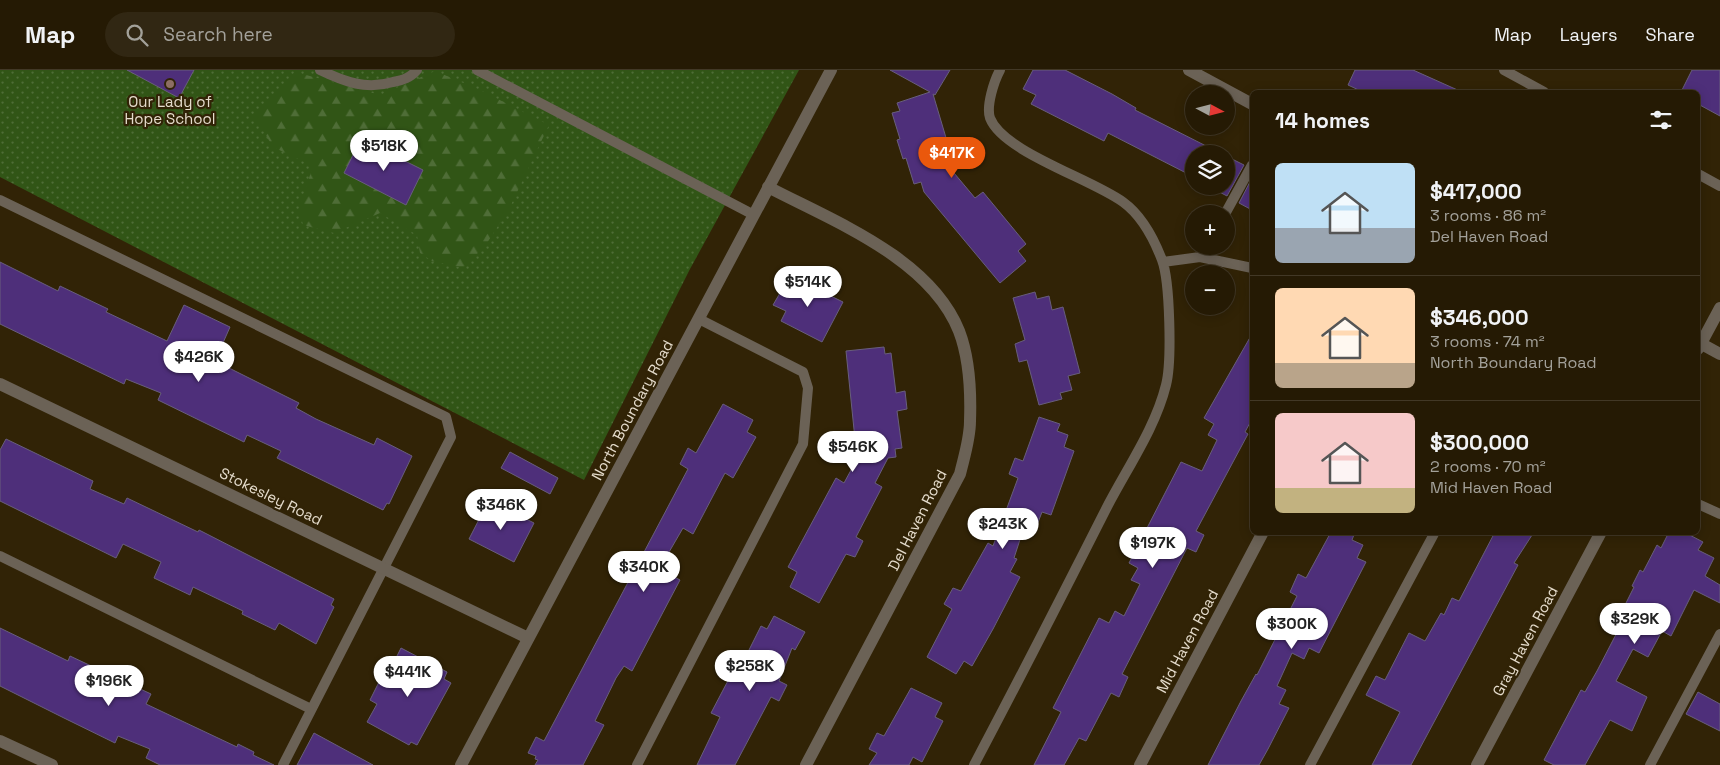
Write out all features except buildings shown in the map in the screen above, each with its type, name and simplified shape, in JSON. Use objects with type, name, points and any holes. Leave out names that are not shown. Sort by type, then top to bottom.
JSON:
[{"type":"street","name":"North Boundary Road","points":[[461,765],[831,70]]},
{"type":"street","points":[[1189,70],[1250,103]]},
{"type":"street","name":"Del Haven Road","points":[[768,187],[872,242],[915,273],[936,293],[959,331],[967,369],[970,422],[960,474],[806,765]]},
{"type":"street","points":[[1700,343],[1720,308]]},
{"type":"street","points":[[1700,345],[1720,354]]},
{"type":"street","name":"Stokesley Road","points":[[0,384],[528,638]]},
{"type":"street","name":"Mid Haven Road","points":[[1140,765],[1261,535]]},
{"type":"street","name":"Gray Haven Road","points":[[1477,765],[1599,535]]},
{"type":"street","points":[[0,741],[52,765]]},
{"type":"lane","points":[[320,70],[344,82],[375,87],[410,78],[417,70]]},
{"type":"lane","points":[[477,70],[754,215]]},
{"type":"lane","points":[[974,765],[1147,434],[1166,387],[1168,373],[1169,337],[1163,262],[1138,216],[1123,202],[1084,179],[1023,150],[1000,134],[990,117],[993,83],[1000,70]]},
{"type":"lane","points":[[1504,70],[1540,90]]},
{"type":"lane","points":[[1230,205],[1250,169]]},
{"type":"lane","points":[[1700,175],[1720,186]]},
{"type":"lane","points":[[0,200],[446,417],[451,437],[282,765]]},
{"type":"lane","points":[[1163,262],[1200,257],[1250,268]]},
{"type":"lane","points":[[637,765],[803,444],[808,388],[803,372],[699,319]]},
{"type":"lane","points":[[1700,505],[1720,514]]},
{"type":"lane","points":[[1310,765],[1433,535]]},
{"type":"lane","points":[[0,556],[311,709]]},
{"type":"lane","points":[[1650,765],[1720,634]]},
{"type":"green space","points":[[0,70],[799,70],[690,269],[584,480],[0,177]]},
{"type":"green space","points":[[435,71],[480,90],[549,125],[509,209],[485,246],[463,268],[432,261],[420,253],[417,235],[380,213],[334,233],[303,225],[299,208],[313,166],[273,147],[255,117],[295,72],[380,95]]},
{"type":"place","name":"Our Lady of Hope School","points":[[170,84]]}]
